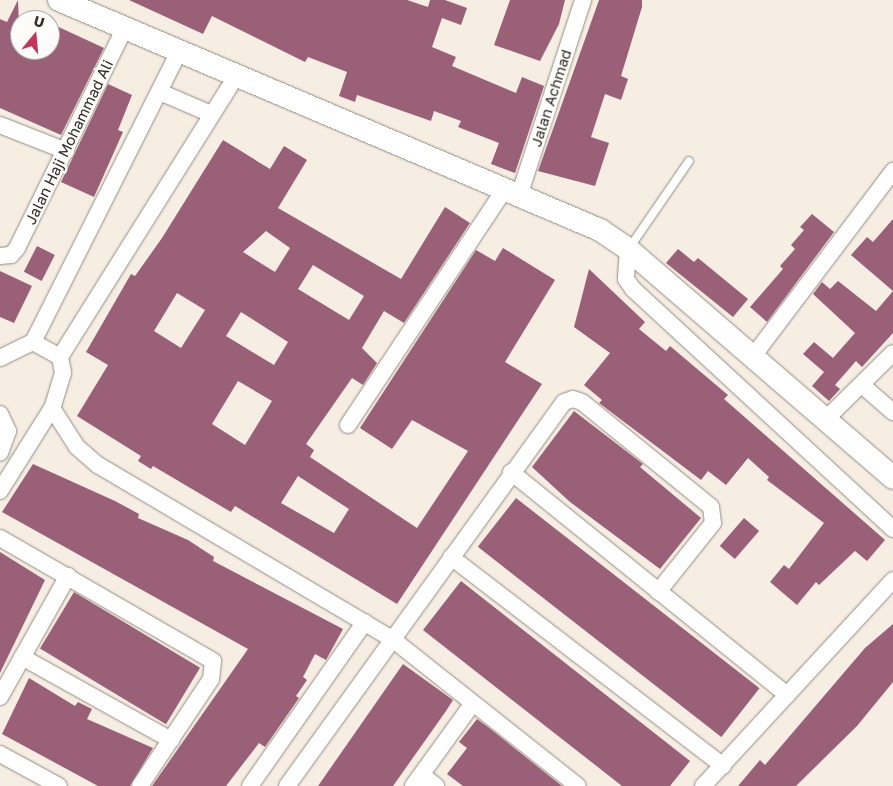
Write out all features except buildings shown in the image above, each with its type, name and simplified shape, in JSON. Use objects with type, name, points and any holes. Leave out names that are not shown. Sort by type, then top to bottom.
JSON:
[{"type":"street","points":[[59,0],[600,230],[628,249],[754,355],[825,420],[893,478]]},
{"type":"street","name":"Jalan Achmad","points":[[348,425],[511,193],[583,0]]},
{"type":"street","name":"Jalan Haji Mohammad Ali","points":[[6,255],[66,151],[125,28]]},
{"type":"street","points":[[0,358],[32,342],[179,52]]},
{"type":"street","points":[[0,491],[52,408],[63,373],[60,357],[236,76]]},
{"type":"street","points":[[160,92],[211,114]]},
{"type":"street","points":[[0,125],[66,151]]},
{"type":"street","points":[[754,355],[893,171]]},
{"type":"street","points":[[628,249],[626,279],[633,289],[893,529]]},
{"type":"street","points":[[32,342],[60,357]]},
{"type":"street","points":[[825,420],[863,386],[893,353]]},
{"type":"street","points":[[863,386],[893,412]]},
{"type":"street","points":[[287,786],[511,472],[560,407],[573,399],[706,501],[714,515],[713,523],[658,592]]},
{"type":"street","points":[[52,408],[78,448],[98,465],[391,638],[578,786]]},
{"type":"street","points":[[0,414],[8,431],[0,453]]},
{"type":"street","points":[[511,472],[787,695]]},
{"type":"street","points":[[0,538],[213,661],[211,679],[140,786]]},
{"type":"street","points":[[451,557],[723,766]]},
{"type":"street","points":[[0,697],[68,576]]},
{"type":"street","points":[[703,786],[893,580]]},
{"type":"street","points":[[250,786],[365,622]]},
{"type":"street","points":[[22,657],[171,740]]},
{"type":"street","points":[[436,786],[418,780],[473,703]]},
{"type":"street","points":[[0,754],[59,786]]},
{"type":"lane","points":[[628,249],[689,160]]}]
